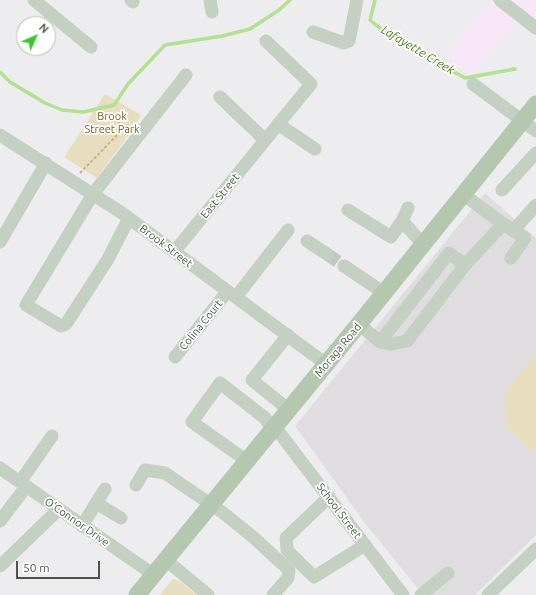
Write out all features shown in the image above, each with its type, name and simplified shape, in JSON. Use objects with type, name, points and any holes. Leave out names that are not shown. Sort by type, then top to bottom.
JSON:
[{"type":"main road","name":"Moraga Road","points":[[137,595],[360,324],[536,104]]},
{"type":"street","points":[[34,0],[91,47]]},
{"type":"street","points":[[313,32],[344,43],[349,41],[357,0]]},
{"type":"street","points":[[500,0],[536,28]]},
{"type":"street","name":"East Street","points":[[174,252],[311,84],[266,41]]},
{"type":"street","points":[[129,218],[108,258],[66,324],[61,326],[26,305],[93,194],[186,75]]},
{"type":"street","points":[[473,84],[536,131]]},
{"type":"street","points":[[220,97],[265,140]]},
{"type":"street","points":[[278,124],[315,149]]},
{"type":"street","name":"Brook Street","points":[[0,135],[46,162],[129,218],[326,364]]},
{"type":"street","points":[[502,190],[536,153]]},
{"type":"street","points":[[0,242],[46,162]]},
{"type":"street","points":[[463,194],[525,238],[511,258]]},
{"type":"street","points":[[360,324],[380,342],[392,344],[407,341],[465,265],[508,227],[536,205]]},
{"type":"street","points":[[348,210],[391,237],[402,221],[408,208]]},
{"type":"street","points":[[402,221],[423,244]]},
{"type":"street","name":"Colina Court","points":[[175,357],[232,295],[288,230]]},
{"type":"street","points":[[307,241],[327,254]]},
{"type":"street","points":[[380,342],[448,253],[465,265]]},
{"type":"street","points":[[344,266],[384,293]]},
{"type":"street","points":[[288,336],[252,380],[289,410]]},
{"type":"street","name":"School Street","points":[[248,461],[192,422],[220,383],[265,418],[329,497],[403,595]]},
{"type":"street","points":[[0,521],[52,436]]},
{"type":"street","name":"O'Connor Drive","points":[[0,468],[58,510],[154,575]]},
{"type":"street","points":[[136,485],[145,470],[165,473],[212,504],[253,537],[289,570],[288,578],[273,595]]},
{"type":"street","points":[[82,526],[105,489]]},
{"type":"street","points":[[329,497],[286,538],[287,550],[314,577],[365,545]]},
{"type":"street","points":[[96,503],[121,518]]},
{"type":"street","points":[[0,566],[58,510]]},
{"type":"street","points":[[488,595],[536,549]]},
{"type":"street","points":[[166,560],[208,595]]},
{"type":"street","points":[[421,595],[448,573]]},
{"type":"path","points":[[73,180],[120,132],[120,124],[115,118]]},
{"type":"shaded area","points":[[493,0],[536,0],[536,20],[523,10],[471,75],[447,54]]},
{"type":"shaded area","points":[[485,193],[536,238],[536,535],[475,595],[423,595],[365,523],[295,426]]},
{"type":"green space","name":"Brook Street Park","points":[[105,94],[141,115],[135,126],[97,178],[64,157]]},
{"type":"green space","points":[[536,354],[536,456],[506,427],[505,391]]},
{"type":"green space","points":[[173,579],[180,581],[197,595],[160,595]]},
{"type":"waterway","name":"Lafayette Creek","points":[[0,72],[10,82],[45,103],[62,110],[83,112],[114,105],[128,84],[165,45],[222,36],[250,29],[279,10],[290,0]]},
{"type":"waterway","name":"Lafayette Creek","points":[[375,0],[370,20],[391,37],[465,78],[515,69]]},
{"type":"tunnel","points":[[327,254],[344,266]]}]
